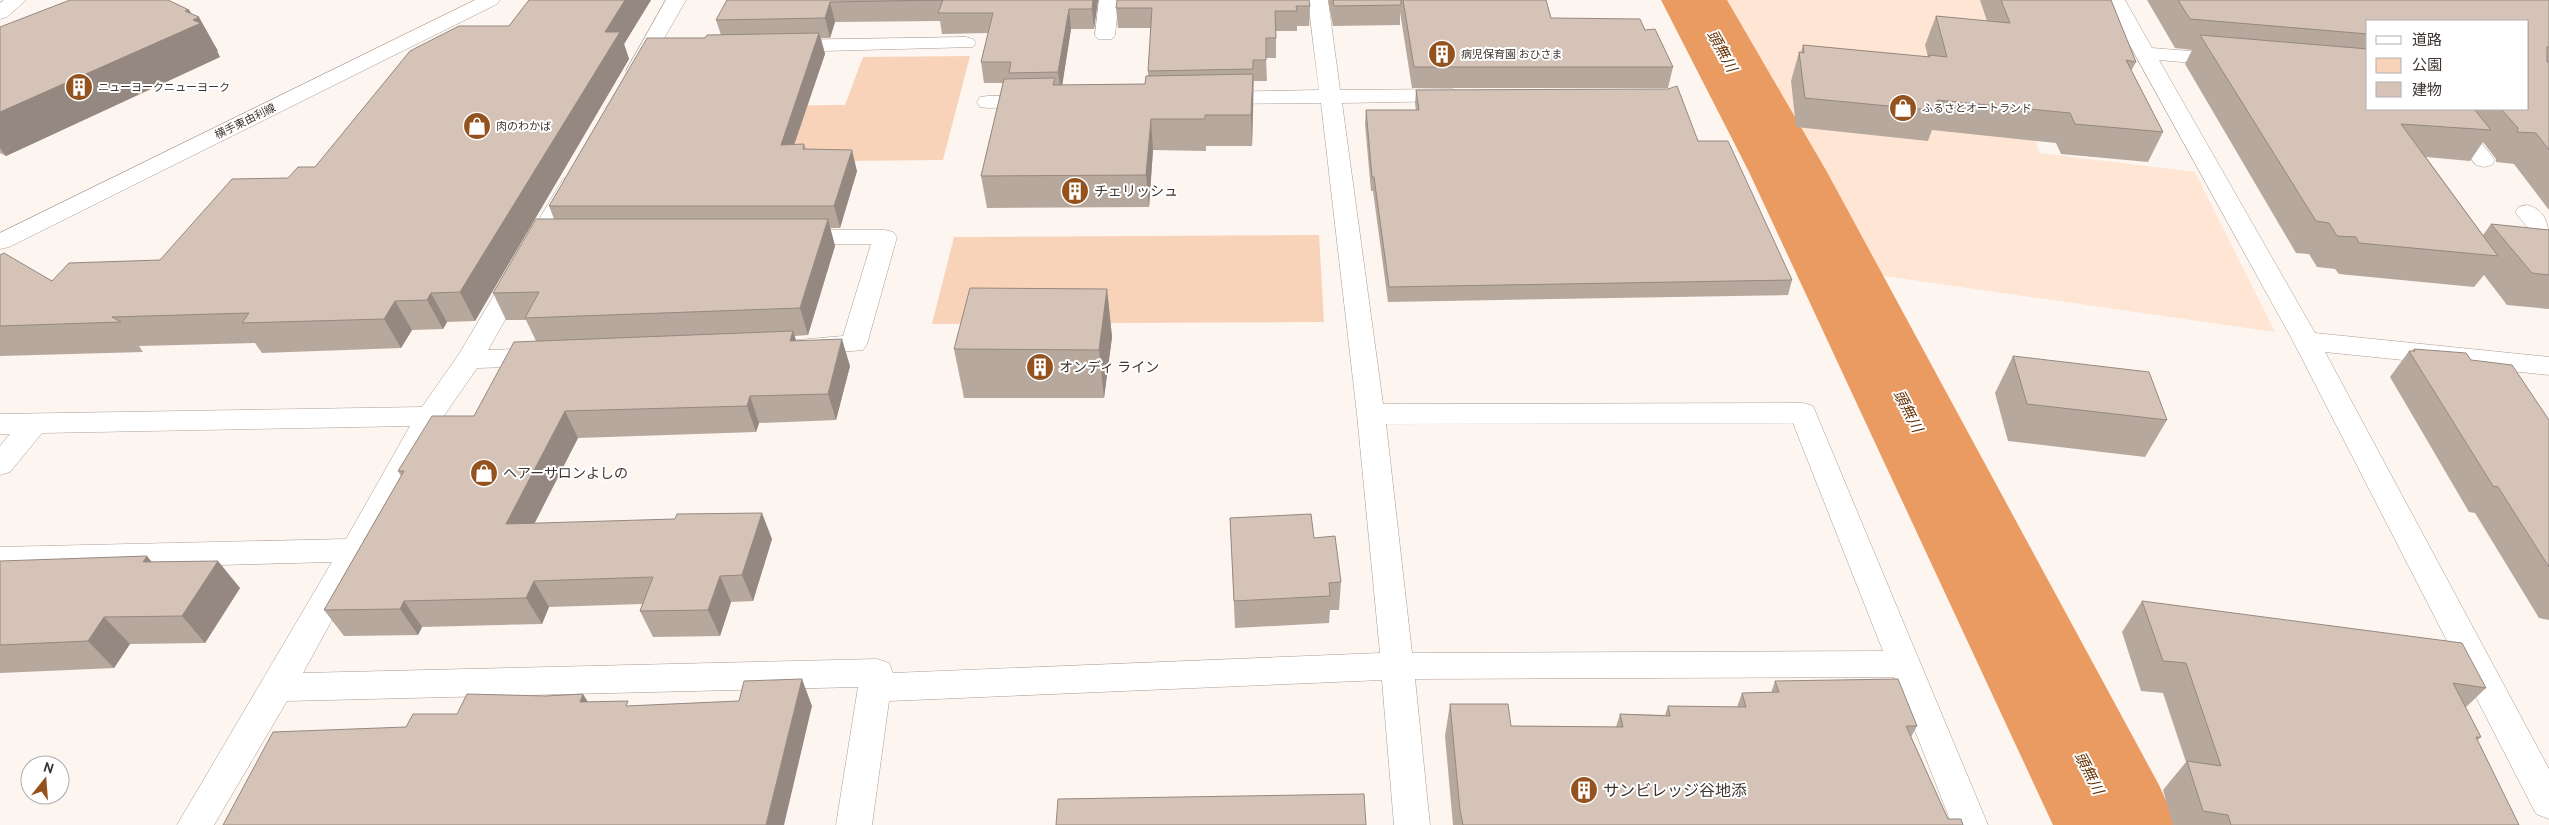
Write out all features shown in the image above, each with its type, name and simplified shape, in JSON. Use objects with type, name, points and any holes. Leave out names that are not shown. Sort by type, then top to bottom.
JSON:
[{"type":"street","points":[[0,13],[16,0]]},
{"type":"street","name":"横手東由利線","points":[[0,242],[490,0]]},
{"type":"street","points":[[626,88],[660,48],[676,0]]},
{"type":"street","points":[[1105,34],[1109,0]]},
{"type":"street","points":[[1318,0],[1370,414],[1398,666],[1412,825]]},
{"type":"street","points":[[2115,0],[2306,342],[2549,803]]},
{"type":"street","points":[[768,46],[966,43]]},
{"type":"street","points":[[2143,53],[2251,62]]},
{"type":"street","points":[[1193,98],[1467,95]]},
{"type":"street","points":[[988,102],[1057,100]]},
{"type":"street","points":[[2444,110],[2484,160]]},
{"type":"street","points":[[195,825],[278,687],[430,416],[468,360],[584,161]]},
{"type":"street","points":[[2527,212],[2549,239]]},
{"type":"street","points":[[541,237],[571,237]]},
{"type":"street","points":[[767,237],[885,237],[854,344],[785,347]]},
{"type":"street","points":[[2306,342],[2549,366]]},
{"type":"street","points":[[468,360],[567,356]]},
{"type":"street","points":[[1370,414],[1803,413],[1970,825]]},
{"type":"street","points":[[0,424],[430,416]]},
{"type":"street","points":[[0,465],[35,424]]},
{"type":"street","points":[[0,559],[355,550]]},
{"type":"street","points":[[874,688],[1398,666],[1905,664]]},
{"type":"street","points":[[278,687],[877,673],[854,825]]},
{"type":"shaded area","points":[[1713,0],[1980,0],[2040,153],[2195,172],[2275,332],[1857,272]]},
{"type":"green space","points":[[970,56],[943,160],[611,163],[642,107],[845,105],[863,57]]},
{"type":"green space","points":[[1319,235],[1324,322],[932,324],[954,237]]},
{"type":"building","points":[[70,0],[168,0],[189,10],[185,11],[199,17],[193,20],[201,23],[0,112],[0,27]]},
{"type":"building","points":[[529,0],[625,0],[605,32],[620,32],[460,292],[431,293],[427,300],[395,301],[384,319],[242,323],[249,313],[112,317],[121,322],[0,326],[0,255],[4,253],[52,281],[69,263],[160,260],[232,179],[288,178],[298,167],[315,167],[410,51],[459,26],[509,26]]},
{"type":"building","points":[[727,0],[943,0],[830,2],[825,18],[716,20]]},
{"type":"building","points":[[943,0],[1093,0],[1092,9],[1069,9],[1058,72],[1009,73],[1011,62],[981,62],[993,13],[938,13]]},
{"type":"building","points":[[1117,0],[1309,0],[1310,6],[1296,6],[1297,11],[1275,11],[1276,38],[1266,38],[1266,60],[1253,60],[1253,69],[1148,71],[1152,8],[1116,8]]},
{"type":"building","points":[[1333,0],[1401,0],[1401,5],[1334,6]]},
{"type":"building","points":[[1403,0],[1546,0],[1551,18],[1640,19],[1645,30],[1655,29],[1673,67],[1414,67]]},
{"type":"building","points":[[2001,0],[2111,0],[2136,62],[2126,60],[2163,132],[2075,124],[2070,113],[1937,100],[1940,111],[1805,98],[1799,52],[1804,53],[1803,45],[1947,57],[1936,16],[2010,23]]},
{"type":"building","points":[[2178,0],[2549,0],[2549,47],[2547,47],[2547,62],[2549,62],[2549,150],[2536,133],[2517,132],[2518,128],[2502,110],[2529,110],[2529,20],[2366,20],[2366,34],[2190,19]]},
{"type":"building","points":[[819,33],[781,145],[804,144],[803,149],[852,150],[834,206],[549,206],[647,38],[705,38],[707,35]]},
{"type":"building","points":[[2200,35],[2366,49],[2366,110],[2475,110],[2491,130],[2401,124],[2498,256],[2359,243],[2356,237],[2337,236],[2329,223],[2316,221]]},
{"type":"building","points":[[1253,74],[1251,115],[1205,115],[1205,119],[1151,119],[1146,175],[981,176],[1004,79],[1055,78],[1053,85],[1145,84],[1146,76]]},
{"type":"building","points":[[1677,86],[1698,141],[1728,141],[1792,280],[1389,287],[1374,177],[1372,177],[1366,110],[1419,110],[1416,90],[1668,89]]},
{"type":"building","points":[[536,219],[828,219],[800,308],[525,318],[539,292],[493,293]]},
{"type":"building","points":[[2491,224],[2549,230],[2549,275],[2532,273]]},
{"type":"building","points":[[970,288],[1107,289],[1099,350],[954,349]]},
{"type":"building","points":[[793,331],[790,341],[842,339],[828,394],[750,396],[747,406],[565,411],[506,524],[675,519],[677,514],[762,513],[742,575],[720,576],[708,610],[640,611],[653,577],[534,581],[526,598],[404,601],[400,609],[324,610],[404,471],[398,471],[432,416],[474,416],[514,342]]},
{"type":"building","points":[[2414,349],[2466,353],[2471,360],[2512,365],[2549,420],[2549,567],[2498,487],[2493,486],[2409,351],[2415,351]]},
{"type":"building","points":[[2013,356],[2149,372],[2167,420],[2027,404]]},
{"type":"building","points":[[1311,514],[1314,538],[1335,536],[1341,582],[1329,583],[1330,596],[1234,601],[1230,518]]},
{"type":"building","points":[[147,556],[143,562],[218,561],[182,616],[104,617],[88,641],[0,645],[0,561]]},
{"type":"building","points":[[2142,601],[2462,643],[2486,688],[2453,683],[2481,737],[2476,737],[2519,825],[2231,825],[2228,815],[2203,811],[2187,761],[2221,766],[2186,663],[2163,661]]},
{"type":"building","points":[[802,679],[766,825],[223,825],[273,732],[406,727],[413,714],[457,714],[467,694],[546,696],[583,694],[580,702],[628,701],[626,706],[739,701],[744,681]]},
{"type":"building","points":[[1898,679],[1917,726],[1906,726],[1948,819],[1961,819],[1963,825],[1463,825],[1450,704],[1508,704],[1511,726],[1623,727],[1620,714],[1670,716],[1668,706],[1746,707],[1742,693],[1779,692],[1775,681]]},
{"type":"building","points":[[1364,794],[1366,825],[1056,825],[1058,799]]},
{"type":"waterway","name":"頭無川","points":[[1694,0],[1788,172],[2115,825]]},
{"type":"place","name":"病児保育園 おひさま","points":[[1442,54]]},
{"type":"place","name":"ニューヨークニューヨーク","points":[[79,87]]},
{"type":"place","name":"ふるさとオートランド","points":[[1903,108]]},
{"type":"place","name":"肉のわかば","points":[[477,126]]},
{"type":"place","name":"チェリッシュ","points":[[1075,191]]},
{"type":"place","name":"オンディ ライン","points":[[1040,367]]},
{"type":"place","name":"ヘアーサロンよしの","points":[[484,473]]},
{"type":"place","name":"サンビレッジ谷地添","points":[[1584,790]]}]
